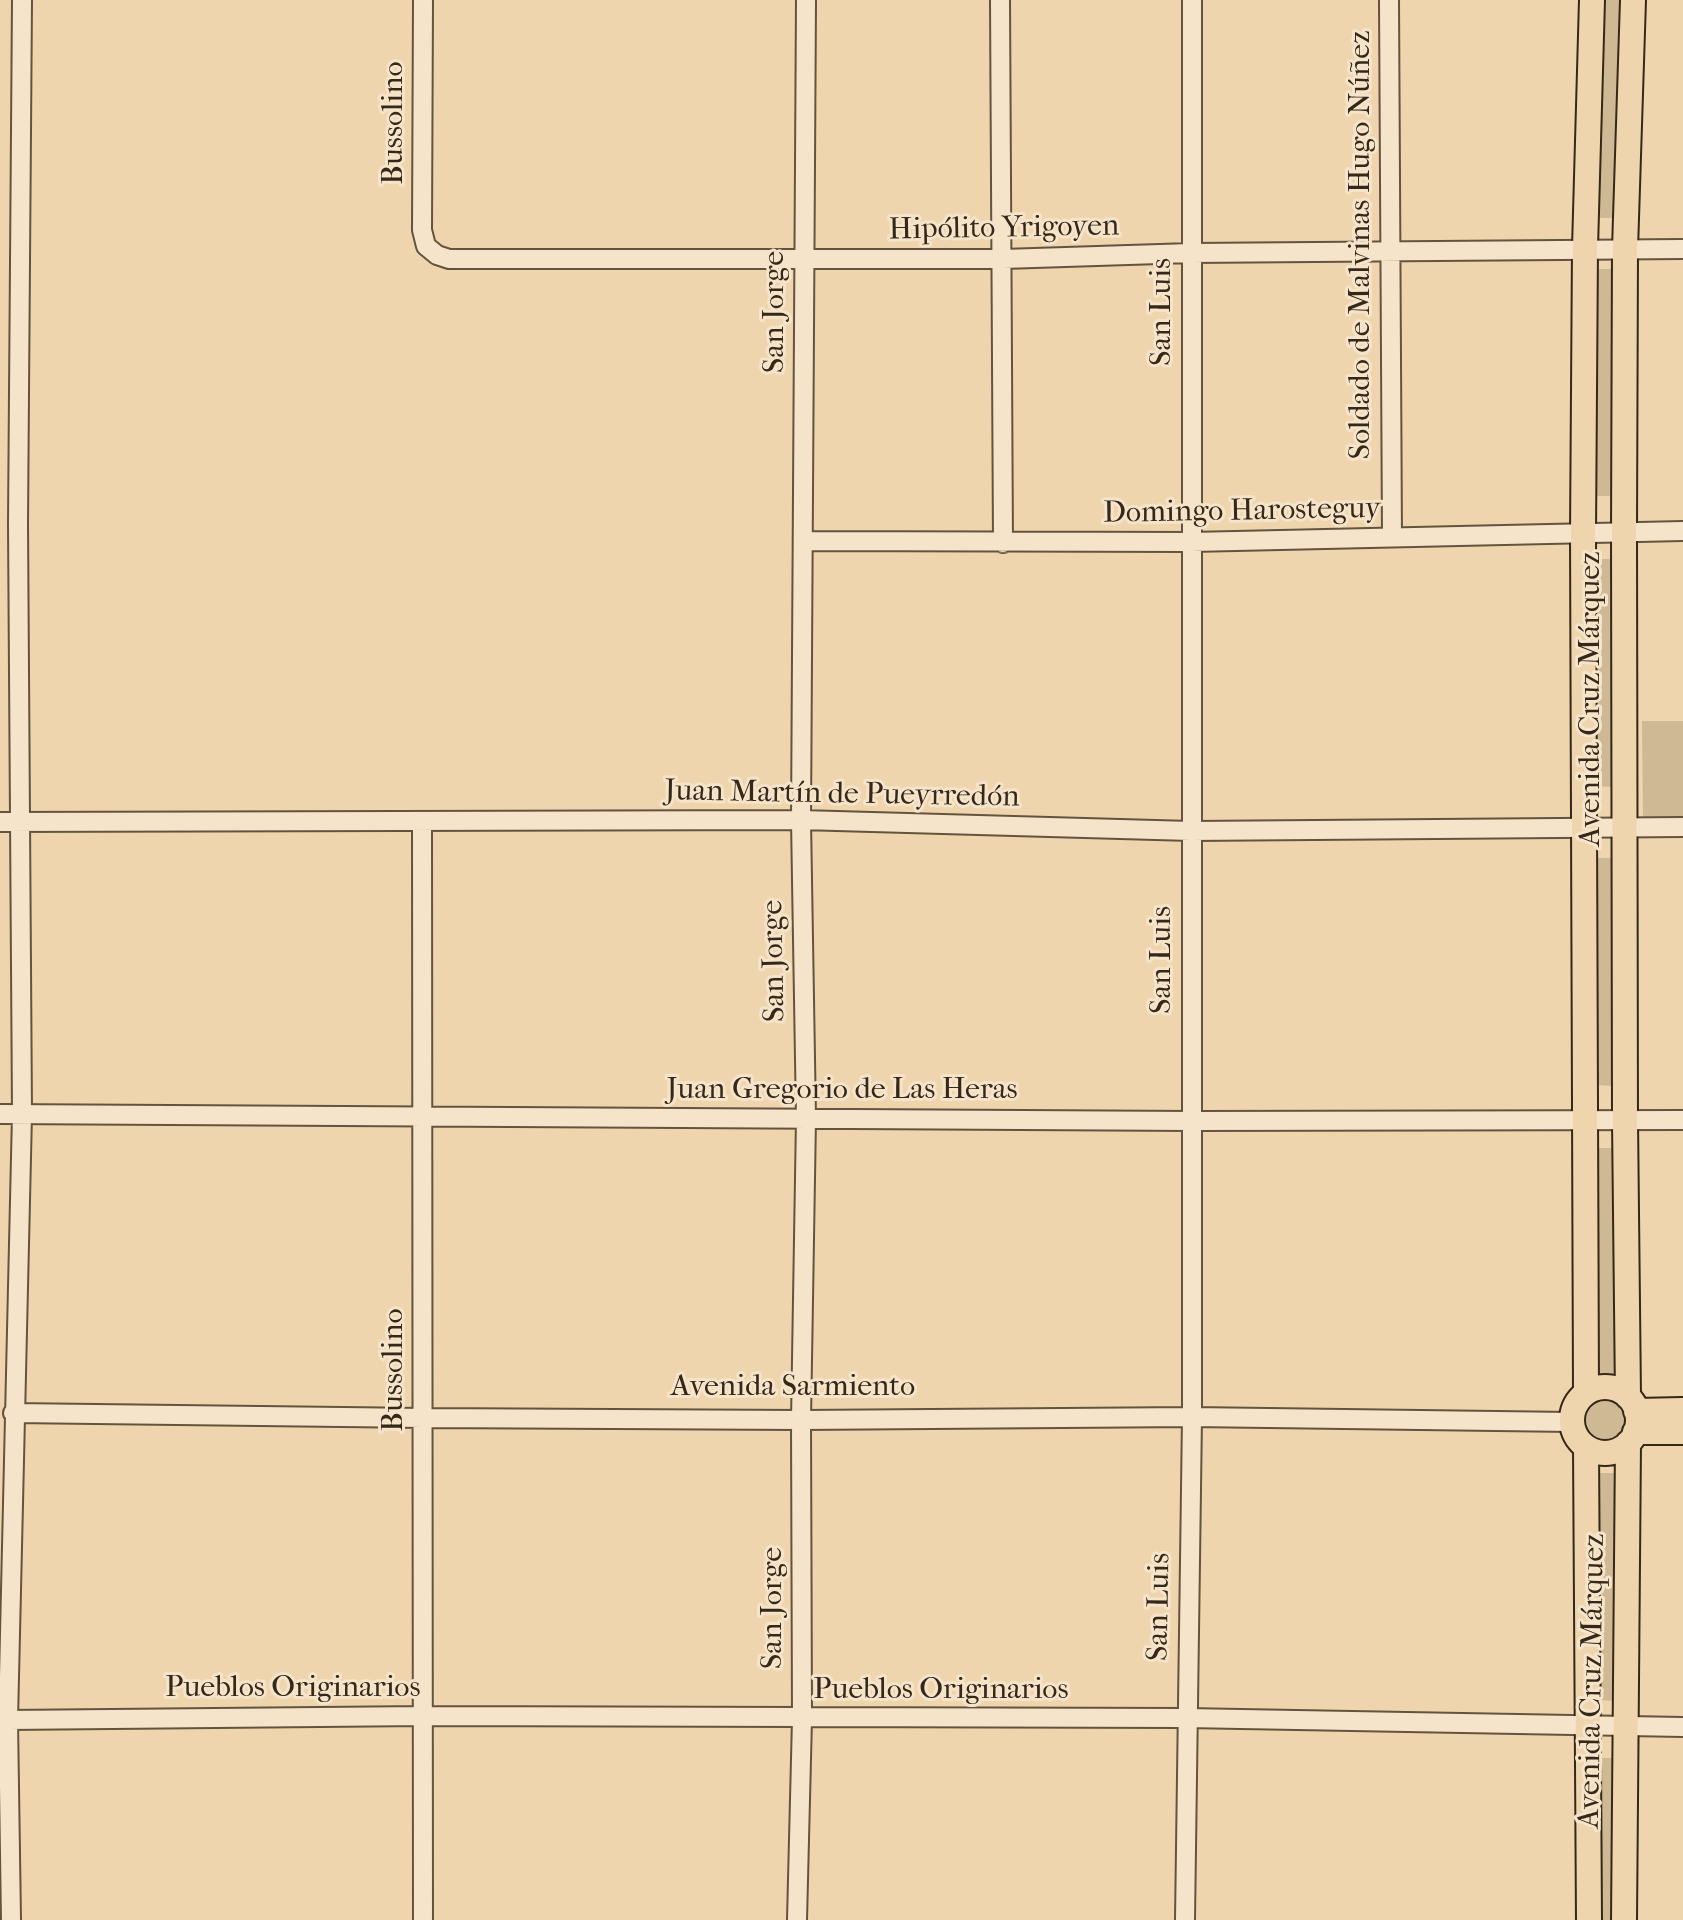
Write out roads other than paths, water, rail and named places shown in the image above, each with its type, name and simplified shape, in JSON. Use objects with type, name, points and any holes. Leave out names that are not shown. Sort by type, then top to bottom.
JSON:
[{"type":"main road","name":"Avenida Cruz Márquez","points":[[1586,1393],[1583,533],[1585,248],[1592,0]]},
{"type":"main road","name":"Avenida Cruz Márquez","points":[[1624,1920],[1624,1726],[1632,1421],[1625,1120],[1625,249],[1633,0]]},
{"type":"main road","points":[[1603,1387],[1621,1392],[1632,1421],[1621,1449],[1604,1453],[1586,1447],[1575,1434],[1572,1422],[1575,1406],[1586,1393],[1603,1387]]},
{"type":"main road","points":[[1632,1421],[1683,1410]]},
{"type":"main road","points":[[1632,1421],[1683,1432]]},
{"type":"main road","name":"Avenida Cruz Márquez","points":[[1586,1447],[1589,1920]]},
{"type":"street","points":[[11,1920],[8,1720],[22,1114],[22,822],[9,524],[22,0]]},
{"type":"street","name":"Bussolino","points":[[423,0],[422,230],[426,246]]},
{"type":"street","name":"San Jorge","points":[[797,1920],[802,1719],[801,1420],[806,1118],[801,820],[806,0]]},
{"type":"street","points":[[1000,0],[1003,543]]},
{"type":"street","name":"San Luis","points":[[1185,1920],[1192,1417],[1192,0]]},
{"type":"street","name":"Soldado de Malvinas Hugo Núñez","points":[[1389,0],[1392,537]]},
{"type":"street","name":"Hipólito Yrigoyen","points":[[426,246],[437,255],[449,259],[804,260],[1683,249]]},
{"type":"street","name":"Domingo Harosteguy","points":[[803,541],[1191,542],[1683,531]]},
{"type":"street","name":"Juan Martín de Pueyrredón","points":[[0,822],[801,820],[1191,831],[1683,827]]},
{"type":"street","name":"Bussolino","points":[[422,821],[423,1920]]},
{"type":"street","name":"Juan Gregorio de Las Heras","points":[[0,1114],[1192,1121],[1683,1120]]},
{"type":"street","name":"Avenida Sarmiento","points":[[13,1413],[801,1420],[1192,1417],[1572,1422]]},
{"type":"street","name":"Pueblos Originarios","points":[[8,1720],[423,1716],[1186,1718],[1683,1727]]}]
